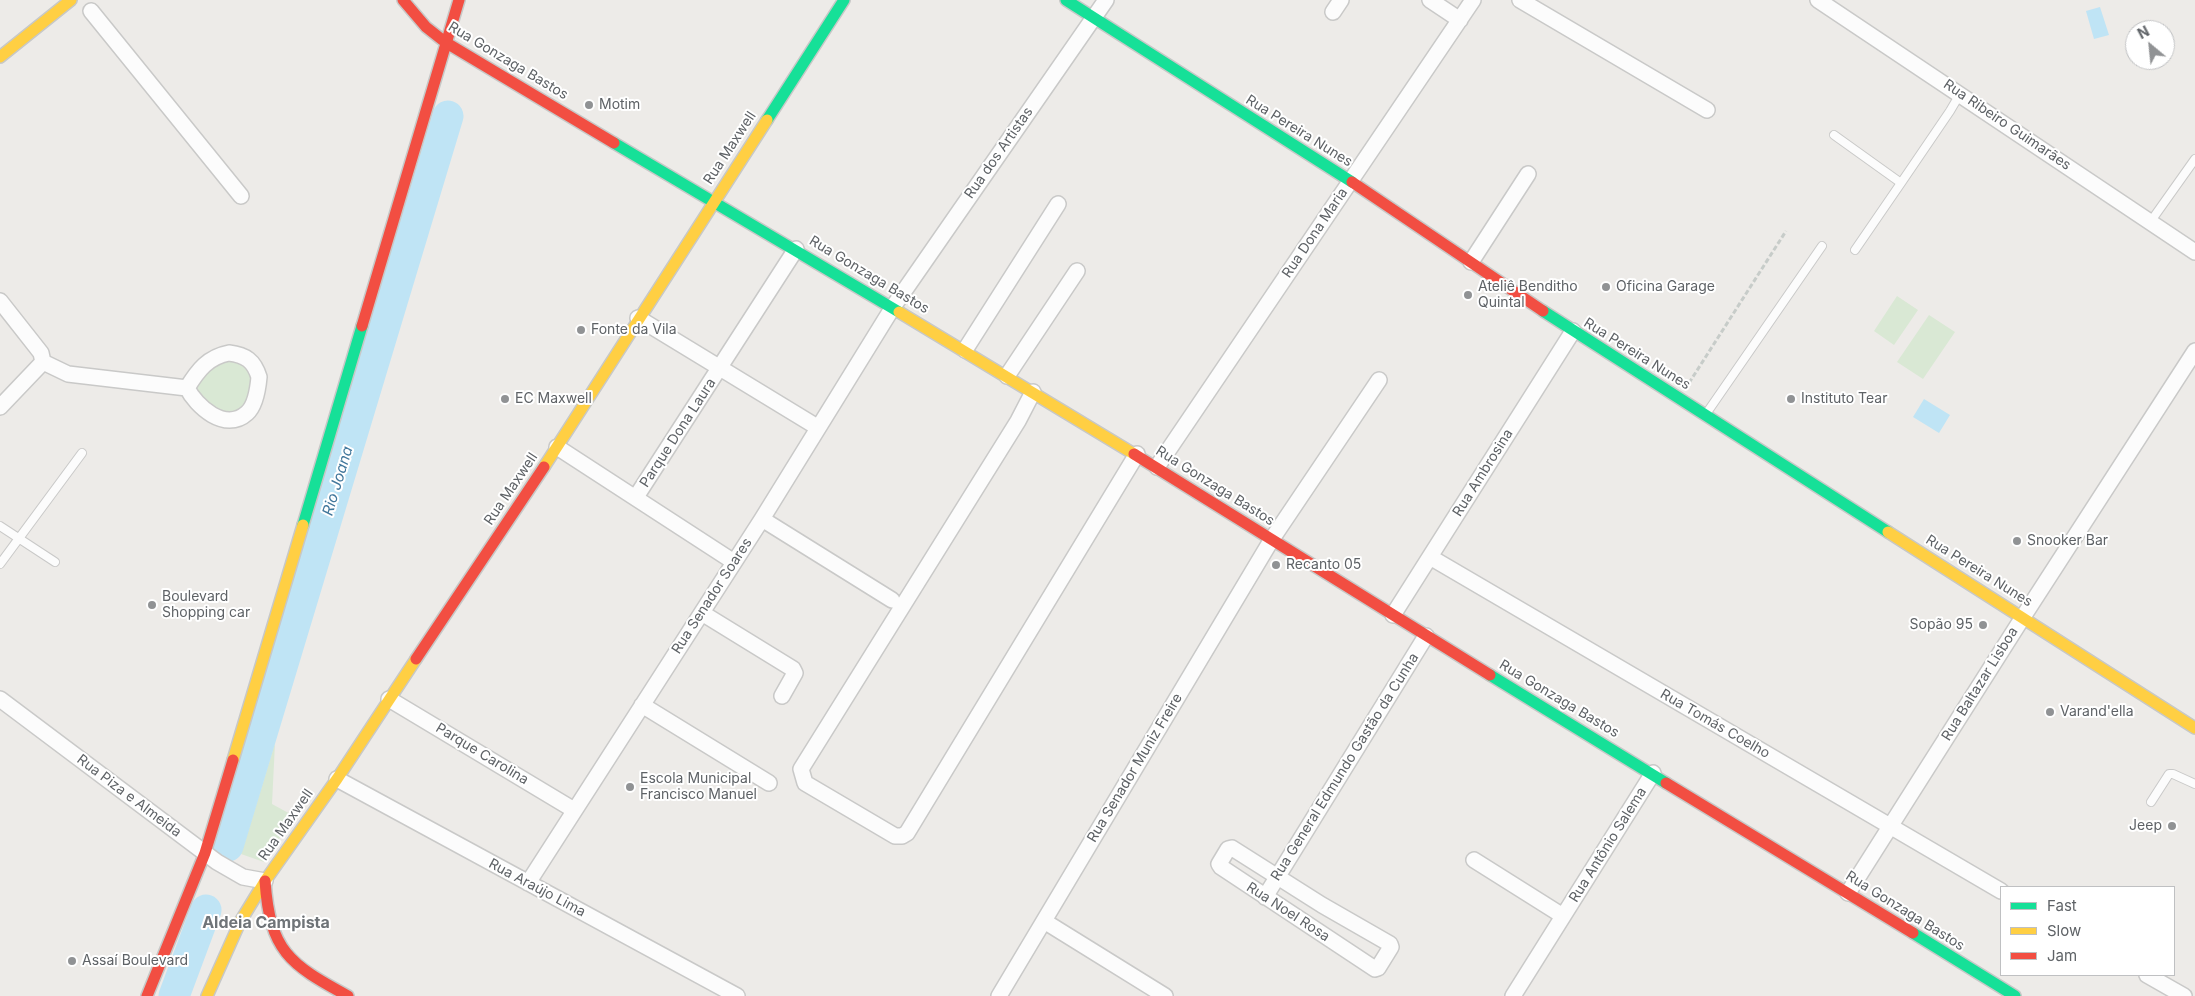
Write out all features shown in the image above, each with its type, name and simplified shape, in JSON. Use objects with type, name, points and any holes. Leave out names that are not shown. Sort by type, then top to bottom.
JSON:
[{"type":"main road","points":[[0,57],[71,0]]},
{"type":"main road","name":"Rua Gonzaga Bastos","points":[[403,0],[426,27],[445,42],[796,248],[1137,454],[1426,636],[2015,996]]},
{"type":"main road","points":[[146,996],[205,854],[459,0]]},
{"type":"main road","name":"Rua Maxwell","points":[[207,996],[240,922],[265,881],[337,779],[557,447],[638,318],[844,0]]},
{"type":"main road","name":"Rua Pereira Nunes","points":[[1066,0],[1351,181],[1573,331],[2195,728]]},
{"type":"main road","points":[[265,881],[266,910],[274,936],[282,951],[296,966],[348,996]]},
{"type":"street","name":"Rua dos Artistas","points":[[893,307],[1106,0]]},
{"type":"street","points":[[1430,0],[1460,20]]},
{"type":"street","name":"Rua Dona Maria","points":[[1157,467],[1474,0]]},
{"type":"street","points":[[1520,0],[1707,110]]},
{"type":"street","name":"Rua Ribeiro Guimarães","points":[[1818,0],[2151,221],[2193,246]]},
{"type":"street","points":[[88,8],[241,196]]},
{"type":"street","points":[[1471,262],[1528,174]]},
{"type":"street","points":[[965,350],[1058,204]]},
{"type":"street","name":"Parque Dona Laura","points":[[636,497],[796,248]]},
{"type":"street","points":[[1008,376],[1077,271]]},
{"type":"street","points":[[0,301],[41,352],[43,362]]},
{"type":"street","name":"Rua Senador Soares","points":[[528,883],[702,613],[893,307]]},
{"type":"street","name":"Parque Dona Laura","points":[[638,318],[817,427]]},
{"type":"street","name":"Rua Ambrosina","points":[[1393,615],[1573,331]]},
{"type":"street","name":"Rua Baltazar Lisboa","points":[[1848,893],[2195,351]]},
{"type":"street","points":[[229,353],[240,354],[250,359],[259,377],[252,405],[247,413],[239,418],[221,418],[210,414],[192,400],[187,388],[207,362],[218,355],[229,353]]},
{"type":"street","points":[[43,362],[68,374],[187,388]]},
{"type":"street","points":[[0,407],[43,362]]},
{"type":"street","name":"Rua Senador Muniz Freire","points":[[999,996],[1272,540],[1379,380]]},
{"type":"street","points":[[1033,392],[1018,421],[801,769],[805,783],[895,836],[902,836],[907,833],[1137,454]]},
{"type":"street","name":"Parque Dona Laura","points":[[557,447],[734,562]]},
{"type":"street","points":[[762,518],[892,600]]},
{"type":"street","name":"Rua Tomás Coelho","points":[[1430,557],[2000,890]]},
{"type":"street","points":[[702,613],[793,669],[794,673],[782,696]]},
{"type":"street","name":"Rua General Edmundo Gastão da Cunha","points":[[1264,897],[1426,636]]},
{"type":"street","name":"Rua Piza e Almeida","points":[[0,699],[205,854],[243,877],[265,881]]},
{"type":"street","name":"Parque Carolina","points":[[390,699],[574,810]]},
{"type":"street","points":[[642,705],[770,783]]},
{"type":"street","name":"Rua Antônio Salema","points":[[1513,996],[1653,773]]},
{"type":"street","name":"Rua Araújo Lima","points":[[337,779],[737,996]]},
{"type":"street","name":"Rua Noel Rosa","points":[[1232,848],[1276,877],[1390,944],[1391,947],[1378,968],[1375,969],[1310,924],[1264,897],[1219,864],[1228,849],[1232,848]]},
{"type":"street","name":"Rua Antônio Salema","points":[[1474,860],[1564,916]]},
{"type":"street","points":[[1044,921],[1165,996]]},
{"type":"street","points":[[2149,976],[2184,996]]},
{"type":"lane","points":[[1855,250],[1960,94]]},
{"type":"lane","points":[[1834,135],[1901,183]]},
{"type":"lane","points":[[2151,221],[2195,160]]},
{"type":"lane","points":[[1705,415],[1822,246]]},
{"type":"lane","points":[[0,564],[82,453]]},
{"type":"lane","points":[[0,526],[55,562]]},
{"type":"lane","points":[[2151,802],[2169,774],[2195,784]]},
{"type":"path","points":[[1679,398],[1786,231]]},
{"type":"green space","points":[[1897,296],[1918,310],[1894,345],[1874,331]]},
{"type":"green space","points":[[1929,315],[1955,332],[1923,379],[1897,362]]},
{"type":"green space","points":[[232,356],[252,371],[251,396],[246,405],[235,414],[210,407],[193,387],[200,374]]},
{"type":"green space","points":[[275,743],[272,804],[294,816],[264,862],[241,854]]},
{"type":"water","points":[[2100,7],[2109,35],[2094,39],[2086,11]]},
{"type":"water","points":[[1924,399],[1950,415],[1939,433],[1913,417]]},
{"type":"waterway","name":"Rio Joana","points":[[228,846],[448,116]]},
{"type":"waterway","name":"Rio Joana","points":[[174,996],[206,910]]},
{"type":"traffic: fast","points":[[767,120],[844,0]]},
{"type":"traffic: fast","points":[[1066,0],[1352,182]]},
{"type":"traffic: fast","points":[[614,143],[899,312]]},
{"type":"traffic: fast","points":[[1543,311],[1888,532]]},
{"type":"traffic: fast","points":[[303,525],[362,326]]},
{"type":"traffic: fast","points":[[1490,675],[1666,783]]},
{"type":"traffic: fast","points":[[1913,933],[2015,996]]},
{"type":"traffic: slow","points":[[0,57],[71,0]]},
{"type":"traffic: slow","points":[[544,467],[767,120]]},
{"type":"traffic: slow","points":[[899,312],[1134,454]]},
{"type":"traffic: slow","points":[[233,760],[303,525]]},
{"type":"traffic: slow","points":[[1888,532],[2195,728]]},
{"type":"traffic: slow","points":[[207,996],[240,922],[265,881],[337,779],[416,659]]},
{"type":"traffic: jam","points":[[403,0],[426,27],[445,42],[614,143]]},
{"type":"traffic: jam","points":[[362,326],[459,0]]},
{"type":"traffic: jam","points":[[1352,182],[1543,311]]},
{"type":"traffic: jam","points":[[1134,454],[1490,675]]},
{"type":"traffic: jam","points":[[416,659],[544,467]]},
{"type":"traffic: jam","points":[[147,996],[205,853],[233,760]]},
{"type":"traffic: jam","points":[[1666,783],[1913,933]]},
{"type":"traffic: jam","points":[[265,881],[272,924],[278,940],[286,953],[311,974],[348,996]]},
{"type":"place","name":"Motim","points":[[589,105]]},
{"type":"place","name":"Oficina Garage","points":[[1606,287]]},
{"type":"place","name":"Ateliê Benditho Quintal","points":[[1468,295]]},
{"type":"place","name":"Fonte da Vila","points":[[581,330]]},
{"type":"place","name":"EC Maxwell","points":[[505,399]]},
{"type":"place","name":"Instituto Tear","points":[[1791,399]]},
{"type":"place","name":"Snooker Bar","points":[[2017,541]]},
{"type":"place","name":"Recanto 05","points":[[1276,565]]},
{"type":"place","name":"Boulevard Shopping car","points":[[152,605]]},
{"type":"place","name":"Sopão 95","points":[[1983,625]]},
{"type":"place","name":"Varand'ella","points":[[2050,712]]},
{"type":"place","name":"Escola Municipal Francisco Manuel","points":[[630,787]]},
{"type":"place","name":"Jeep","points":[[2172,826]]},
{"type":"place","name":"Assaí Boulevard","points":[[72,961]]},
{"type":"district","name":"Aldeia Campista","points":[[266,923]]}]
